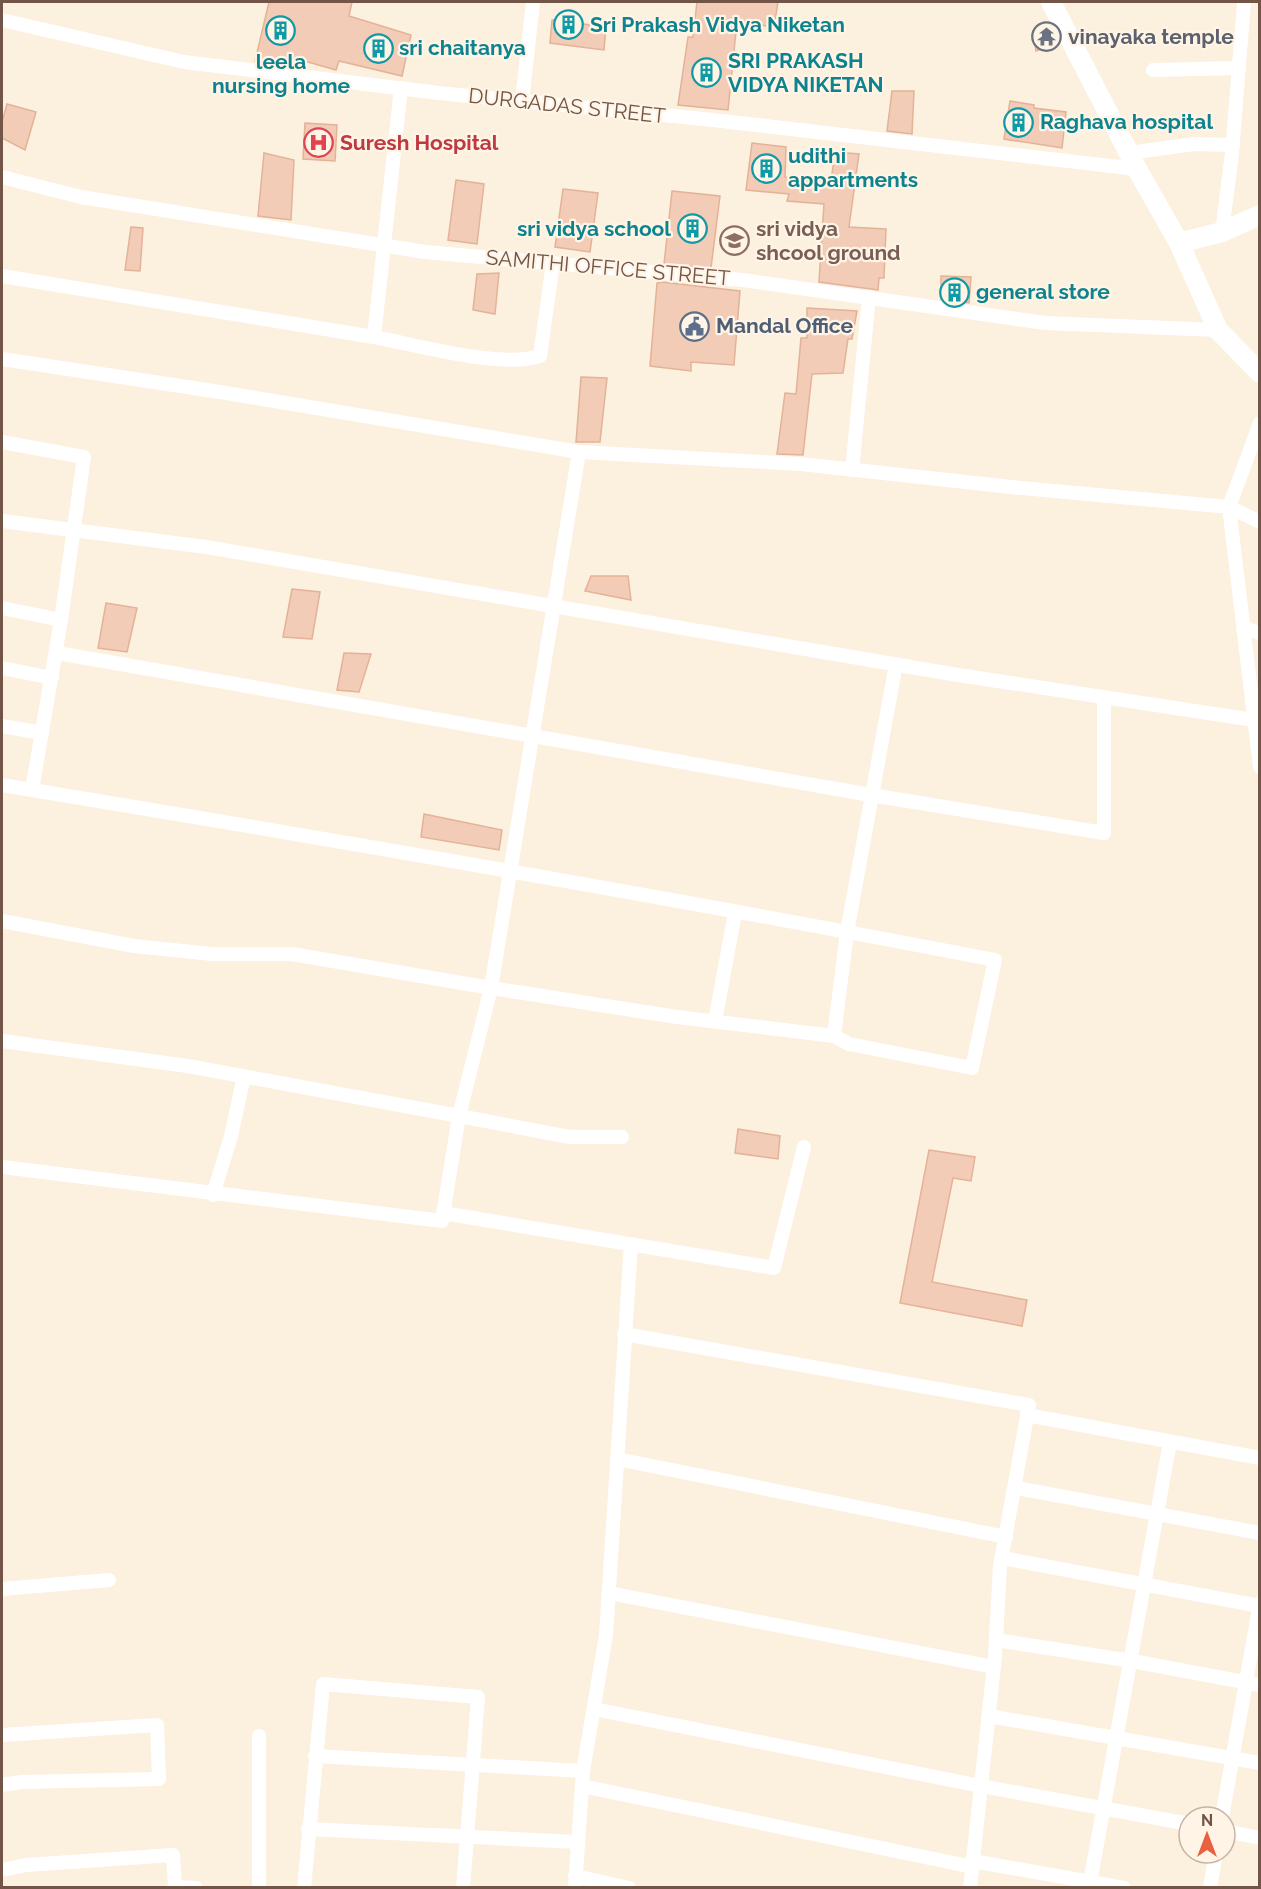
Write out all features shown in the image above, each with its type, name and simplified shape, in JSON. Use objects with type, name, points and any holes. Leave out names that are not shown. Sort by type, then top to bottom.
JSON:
[{"type":"main road","points":[[1051,2],[1133,161],[1179,243],[1218,330],[1260,374]]},
{"type":"main road","points":[[1179,243],[1222,232],[1260,215]]},
{"type":"street","points":[[522,101],[533,2]]},
{"type":"street","points":[[1222,232],[1233,145],[1244,2]]},
{"type":"street","name":"DURGADAS STREET","points":[[2,20],[184,62],[522,101],[1133,161],[1194,144],[1233,145]]},
{"type":"street","points":[[1153,70],[1239,68]]},
{"type":"street","points":[[374,337],[401,88]]},
{"type":"street","name":"SAMITHI OFFICE STREET","points":[[2,177],[81,197],[264,228],[383,243],[425,252],[743,280],[1045,323],[1218,330]]},
{"type":"street","points":[[2,276],[496,358],[526,361],[540,356],[553,263]]},
{"type":"street","points":[[852,470],[868,297]]},
{"type":"street","points":[[2,359],[231,394],[579,452],[801,464],[1229,507],[1260,522]]},
{"type":"street","points":[[1260,423],[1229,507],[1243,628],[1258,720],[1260,767]]},
{"type":"street","points":[[2,442],[84,457],[57,653],[32,790]]},
{"type":"street","points":[[2,1167],[213,1195],[442,1221],[459,1116],[491,988],[579,452]]},
{"type":"street","points":[[2,521],[206,547],[896,664],[1104,698],[1258,720]]},
{"type":"street","points":[[2,608],[60,620]]},
{"type":"street","points":[[1243,628],[1260,633]]},
{"type":"street","points":[[57,653],[871,795],[1104,833],[1104,698]]},
{"type":"street","points":[[834,1036],[847,932],[896,664]]},
{"type":"street","points":[[2,668],[52,678]]},
{"type":"street","points":[[2,726],[42,733]]},
{"type":"street","points":[[2,785],[512,870],[994,960],[972,1068],[849,1044],[834,1036],[491,988],[291,954],[212,954],[134,946],[2,921]]},
{"type":"street","points":[[714,1021],[735,913]]},
{"type":"street","points":[[2,1041],[188,1065],[570,1137],[622,1137]]},
{"type":"street","points":[[213,1195],[231,1136],[243,1076]]},
{"type":"street","points":[[443,1212],[774,1268],[804,1147]]},
{"type":"street","points":[[629,1887],[575,1882],[583,1771],[606,1635],[631,1244]]},
{"type":"street","points":[[624,1334],[1029,1405],[1002,1558],[994,1667],[970,1887]]},
{"type":"street","points":[[1027,1415],[1260,1458]]},
{"type":"street","points":[[1090,1885],[1106,1809],[1143,1584],[1170,1442]]},
{"type":"street","points":[[617,1459],[1006,1537]]},
{"type":"street","points":[[1016,1488],[1260,1533]]},
{"type":"street","points":[[1002,1558],[1259,1605],[1253,1684],[1233,1757],[1224,1805]]},
{"type":"street","points":[[2,1589],[109,1580]]},
{"type":"street","points":[[609,1593],[994,1667]]},
{"type":"street","points":[[996,1640],[1132,1661],[1253,1684]]},
{"type":"street","points":[[304,1887],[323,1684],[478,1696],[465,1835],[463,1887]]},
{"type":"street","points":[[594,1709],[981,1786],[1177,1822]]},
{"type":"street","points":[[989,1716],[1260,1763]]},
{"type":"street","points":[[2,1735],[157,1725],[159,1779],[21,1782],[2,1785]]},
{"type":"street","points":[[259,1736],[259,1887]]},
{"type":"street","points":[[315,1756],[583,1771]]},
{"type":"street","points":[[582,1786],[973,1864],[1090,1885],[1124,1887]]},
{"type":"street","points":[[308,1829],[577,1842]]},
{"type":"street","points":[[1237,1833],[1260,1838]]},
{"type":"street","points":[[2,1870],[26,1865],[173,1855],[175,1887],[196,1887]]},
{"type":"street","points":[[1210,1887],[1214,1865]]},
{"type":"building","points":[[269,2],[352,2],[349,16],[411,35],[402,76],[339,61],[336,70],[294,58],[292,66],[255,61]]},
{"type":"building","points":[[697,2],[778,2],[774,27],[737,22],[728,110],[678,105],[688,37],[693,37]]},
{"type":"building","name":"Sri Prakash Vidya Niketan","points":[[552,20],[606,27],[604,50],[550,43]]},
{"type":"building","name":"vinayaka temple","points":[[1050,26],[1058,43],[1036,51],[1033,31]]},
{"type":"building","points":[[892,91],[914,91],[912,134],[887,131]]},
{"type":"building","points":[[1010,101],[1034,105],[1034,108],[1066,112],[1062,148],[1004,139]]},
{"type":"building","points":[[7,104],[36,112],[25,150],[2,138],[2,122]]},
{"type":"building","points":[[305,123],[337,125],[335,161],[303,159]]},
{"type":"building","points":[[752,143],[786,147],[785,177],[831,181],[835,152],[859,154],[849,227],[886,229],[884,278],[879,278],[878,290],[819,282],[824,204],[787,201],[789,194],[746,190]]},
{"type":"building","points":[[264,153],[294,160],[291,220],[258,216]]},
{"type":"building","points":[[456,180],[484,184],[477,244],[448,240]]},
{"type":"building","points":[[563,189],[598,193],[590,252],[555,247]]},
{"type":"building","name":"sri vidya school","points":[[672,191],[720,196],[711,268],[664,264]]},
{"type":"building","points":[[131,227],[143,228],[140,271],[125,270]]},
{"type":"building","points":[[499,273],[495,314],[473,310],[477,274]]},
{"type":"building","name":"general store","points":[[941,276],[971,277],[969,303],[941,299]]},
{"type":"building","name":"Mandal Office","points":[[657,283],[740,291],[734,365],[691,362],[691,371],[650,366]]},
{"type":"building","points":[[807,308],[857,311],[852,339],[848,339],[843,373],[812,374],[803,455],[777,454],[785,393],[796,394],[801,338],[807,338]]},
{"type":"building","points":[[581,377],[607,378],[600,442],[576,442]]},
{"type":"building","points":[[591,576],[628,576],[631,600],[585,591]]},
{"type":"building","points":[[292,589],[320,592],[312,639],[283,637]]},
{"type":"building","points":[[106,603],[137,608],[127,652],[98,648]]},
{"type":"building","points":[[344,653],[371,654],[359,692],[337,690]]},
{"type":"building","points":[[424,814],[502,830],[499,850],[421,837]]},
{"type":"building","points":[[738,1129],[780,1136],[778,1159],[735,1153]]},
{"type":"building","points":[[929,1150],[975,1157],[971,1181],[953,1178],[932,1282],[1027,1300],[1022,1326],[900,1303]]},
{"type":"place","name":"Sri Prakash Vidya Niketan","points":[[569,25]]},
{"type":"place","name":"leela nursing home","points":[[281,31]]},
{"type":"place","name":"vinayaka temple","points":[[1047,37]]},
{"type":"place","name":"sri chaitanya","points":[[378,48]]},
{"type":"place","name":"SRI PRAKASH VIDYA NIKETAN","points":[[707,73]]},
{"type":"place","name":"Raghava hospital","points":[[1019,122]]},
{"type":"place","name":"Suresh Hospital","points":[[319,143]]},
{"type":"place","name":"udithi appartments","points":[[767,168]]},
{"type":"place","name":"sri vidya school","points":[[692,229]]},
{"type":"place","name":"sri vidya shcool ground","points":[[735,241]]},
{"type":"place","name":"general store","points":[[955,292]]},
{"type":"place","name":"Mandal Office","points":[[695,326]]}]
